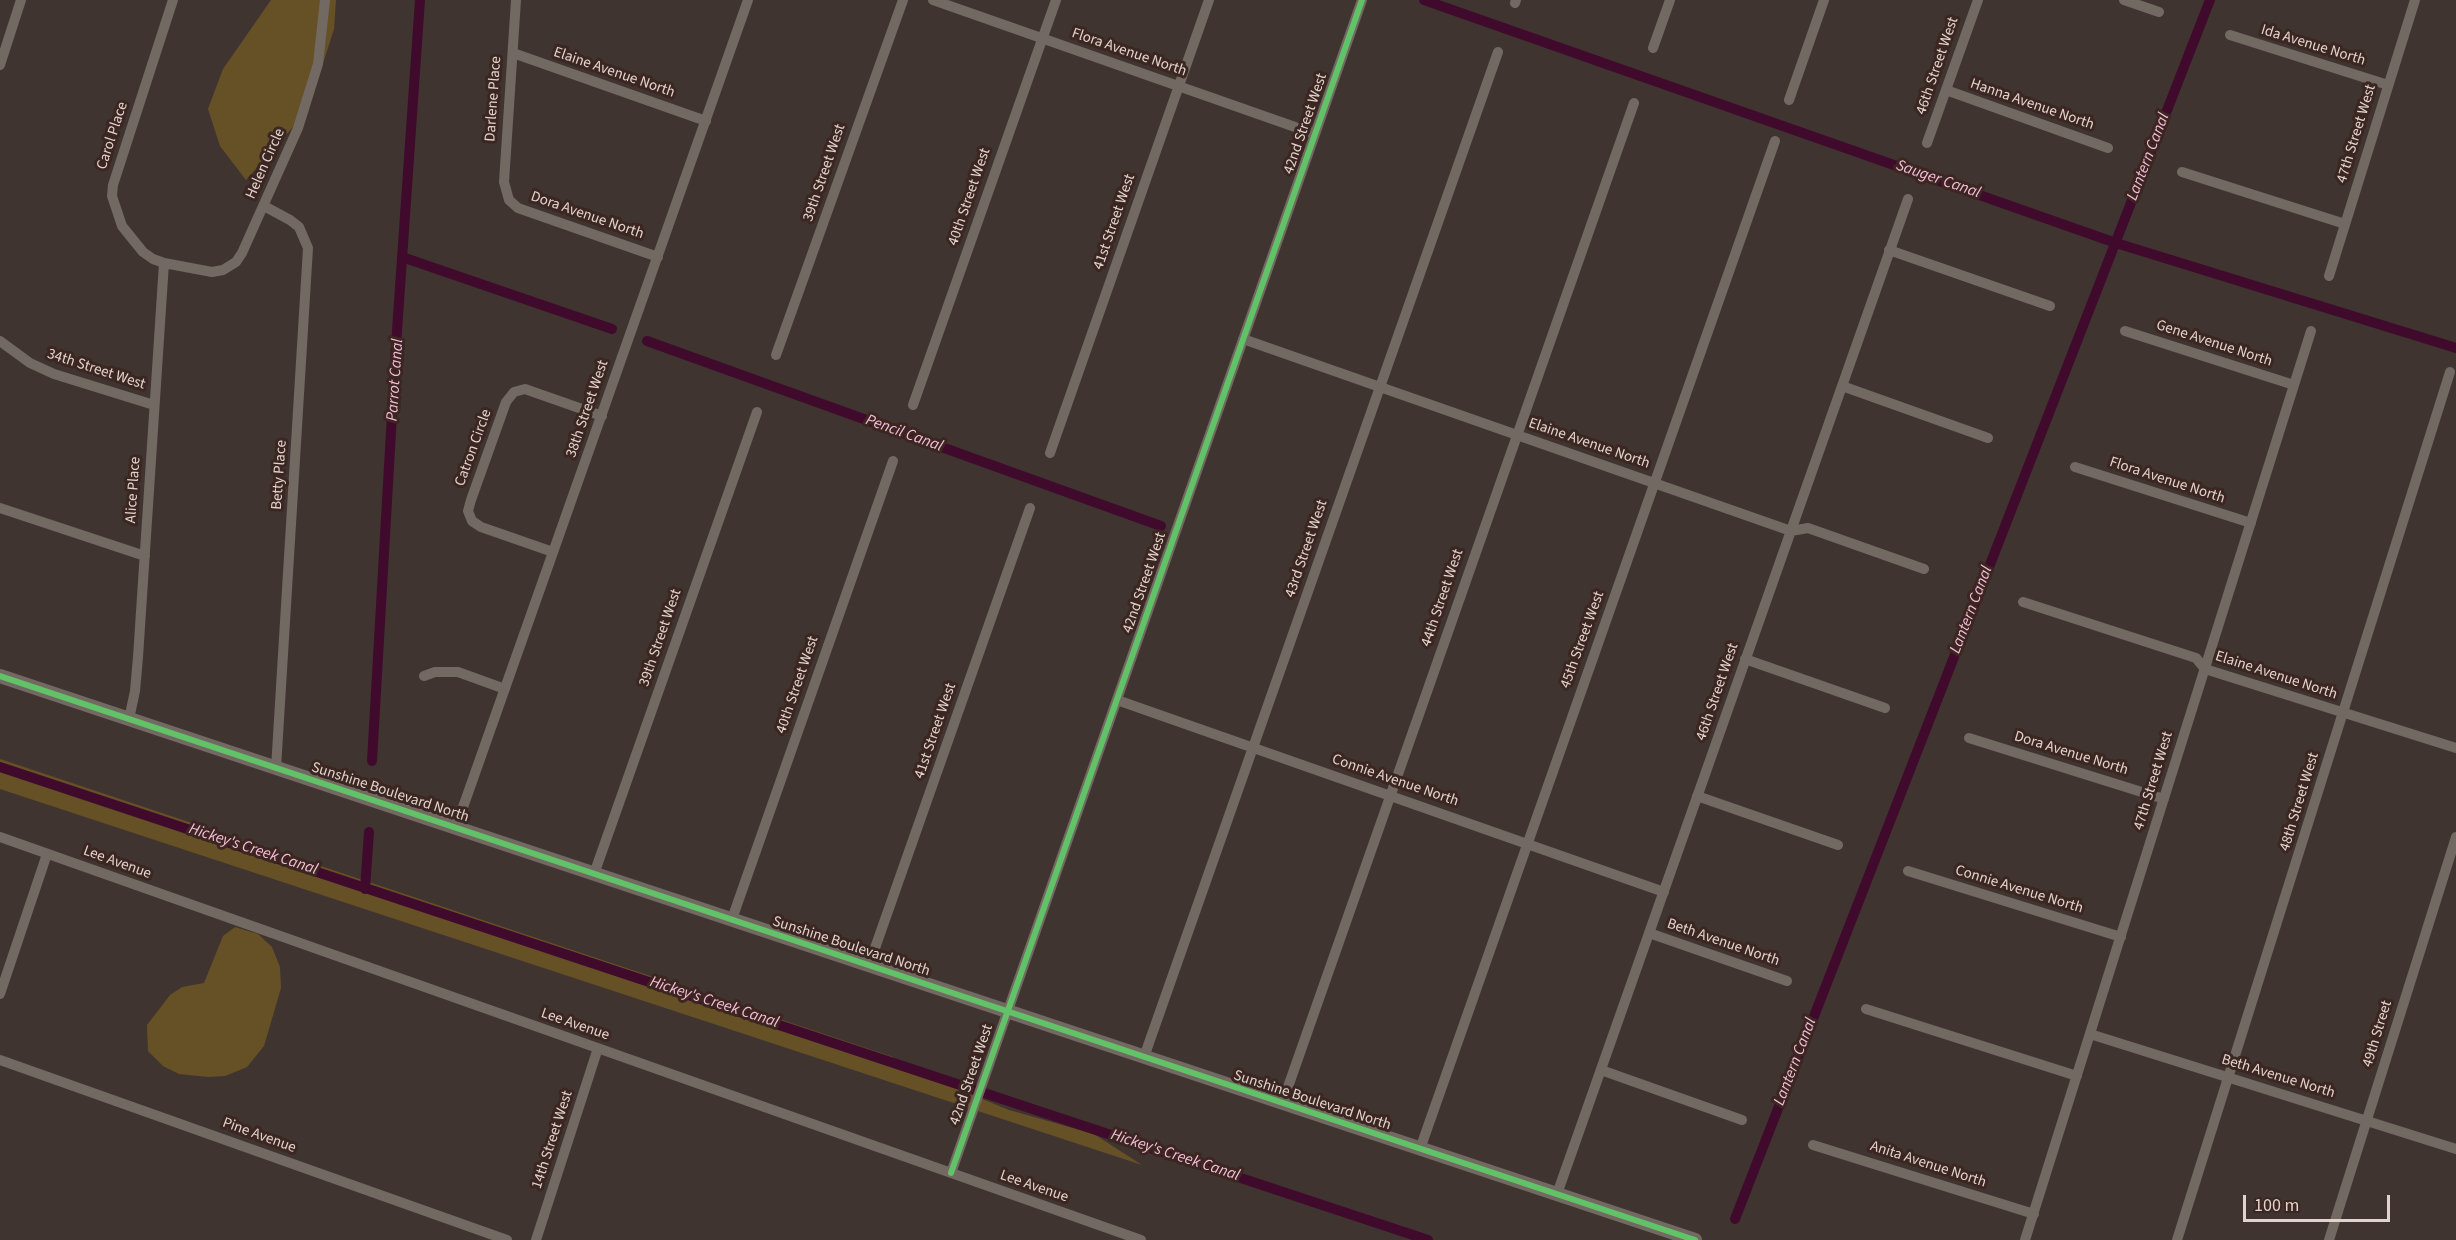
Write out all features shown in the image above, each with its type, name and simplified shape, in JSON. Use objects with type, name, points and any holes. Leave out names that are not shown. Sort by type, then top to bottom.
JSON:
[{"type":"street","points":[[0,65],[21,0]]},
{"type":"street","name":"Carol Place","points":[[164,263],[143,252],[128,235],[117,217],[112,196],[113,186],[174,0]]},
{"type":"street","name":"Helen Circle","points":[[164,263],[212,272],[223,270],[236,262],[242,253],[310,96],[318,64],[325,0]]},
{"type":"street","name":"Darlene Place","points":[[509,200],[504,182],[516,0]]},
{"type":"street","name":"38th Street West","points":[[456,827],[748,0]]},
{"type":"street","name":"39th Street West","points":[[776,355],[903,0]]},
{"type":"street","name":"Flora Avenue North","points":[[933,0],[1315,134]]},
{"type":"street","name":"40th Street West","points":[[913,405],[1056,0]]},
{"type":"street","name":"41st Street West","points":[[1050,453],[1209,0]]},
{"type":"street","name":"42nd Street West","points":[[951,1173],[1362,0]]},
{"type":"street","points":[[1653,48],[1670,0]]},
{"type":"street","points":[[1789,100],[1824,0]]},
{"type":"street","name":"46th Street West","points":[[1928,143],[1978,0]]},
{"type":"street","points":[[2124,0],[2159,12]]},
{"type":"street","name":"47th Street West","points":[[2329,276],[2415,0]]},
{"type":"street","name":"Ida Avenue North","points":[[2230,35],[2388,85]]},
{"type":"street","name":"43rd Street West","points":[[1144,1057],[1498,52]]},
{"type":"street","name":"Elaine Avenue North","points":[[513,53],[706,121]]},
{"type":"street","name":"Hanna Avenue North","points":[[1946,90],[2108,148]]},
{"type":"street","name":"44th Street West","points":[[1282,1104],[1634,103]]},
{"type":"street","name":"45th Street West","points":[[1420,1149],[1774,141]]},
{"type":"street","points":[[2182,172],[2345,224]]},
{"type":"street","name":"46th Street West","points":[[1557,1194],[1908,199]]},
{"type":"street","name":"Dora Avenue North","points":[[509,200],[518,208],[658,257]]},
{"type":"street","name":"Betty Place","points":[[264,206],[299,227],[308,248],[276,768]]},
{"type":"street","points":[[1890,250],[2050,306]]},
{"type":"street","name":"Alice Place","points":[[129,719],[136,680],[164,263]]},
{"type":"street","name":"Gene Avenue North","points":[[2125,331],[2294,385]]},
{"type":"street","name":"47th Street West","points":[[2025,1240],[2311,331]]},
{"type":"street","name":"Elaine Avenue North","points":[[1243,339],[1791,531],[1808,528],[1924,569]]},
{"type":"street","name":"34th Street West","points":[[0,341],[30,363],[54,374],[154,405]]},
{"type":"street","name":"48th Street West","points":[[2177,1240],[2450,372]]},
{"type":"street","points":[[1842,386],[1988,438]]},
{"type":"street","name":"Catron Circle","points":[[553,552],[482,526],[472,520],[468,510],[506,402],[513,392],[525,389],[602,416]]},
{"type":"street","name":"39th Street West","points":[[594,874],[757,412]]},
{"type":"street","name":"40th Street West","points":[[732,919],[893,461]]},
{"type":"street","name":"Flora Avenue North","points":[[2075,467],[2251,523]]},
{"type":"street","points":[[0,508],[145,556]]},
{"type":"street","name":"41st Street West","points":[[869,965],[1030,508]]},
{"type":"street","name":"Elaine Avenue North","points":[[2023,602],[2196,658],[2205,669],[2456,748]]},
{"type":"street","points":[[1745,659],[1885,708]]},
{"type":"street","points":[[424,676],[447,670],[505,689]]},
{"type":"street","name":"Sunshine Boulevard North","points":[[0,676],[1695,1240]]},
{"type":"street","name":"Connie Avenue North","points":[[1117,700],[1664,892]]},
{"type":"street","name":"Dora Avenue North","points":[[1969,738],[2164,799]]},
{"type":"street","points":[[1697,796],[1838,845]]},
{"type":"street","name":"Lee Avenue","points":[[0,837],[1141,1240]]},
{"type":"street","name":"49th Street","points":[[2329,1240],[2456,837]]},
{"type":"street","points":[[0,994],[47,854]]},
{"type":"street","name":"Connie Avenue North","points":[[1908,871],[2121,937]]},
{"type":"street","name":"Beth Avenue North","points":[[1649,933],[1787,981]]},
{"type":"street","points":[[1866,1009],[2077,1076]]},
{"type":"street","name":"Beth Avenue North","points":[[2090,1034],[2456,1149]]},
{"type":"street","name":"14th Street West","points":[[536,1240],[598,1048]]},
{"type":"street","name":"Pine Avenue","points":[[0,1060],[507,1240]]},
{"type":"street","points":[[1601,1070],[1742,1120]]},
{"type":"street","name":"Anita Avenue North","points":[[1813,1145],[2034,1214]]},
{"type":"shaded area","points":[[271,0],[336,0],[334,29],[308,110],[246,180],[220,146],[208,109],[223,69]]},
{"type":"shaded area","points":[[0,759],[893,1057],[900,1065],[1009,1110],[1094,1134],[1142,1165],[0,789]]},
{"type":"shaded area","points":[[235,927],[258,934],[272,947],[280,967],[281,988],[264,1046],[247,1067],[225,1076],[179,1074],[163,1066],[148,1051],[147,1025],[170,995],[182,987],[204,983],[223,936]]},
{"type":"waterway","name":"Parrot Canal","points":[[372,761],[396,345],[420,0]]},
{"type":"waterway","name":"Sauger Canal","points":[[1424,0],[2116,243],[2456,348]]},
{"type":"waterway","name":"Lantern Canal","points":[[1735,1219],[2210,0]]},
{"type":"waterway","name":"Pencil Canal","points":[[402,257],[612,329]]},
{"type":"waterway","name":"Pencil Canal","points":[[647,341],[1161,526]]},
{"type":"waterway","name":"Hickey's Creek Canal","points":[[0,767],[1428,1240]]},
{"type":"waterway","name":"Parrot Canal","points":[[365,889],[369,832]]},
{"type":"cycle path","points":[[951,1173],[1362,0]]},
{"type":"cycle path","points":[[0,676],[1695,1240]]}]
